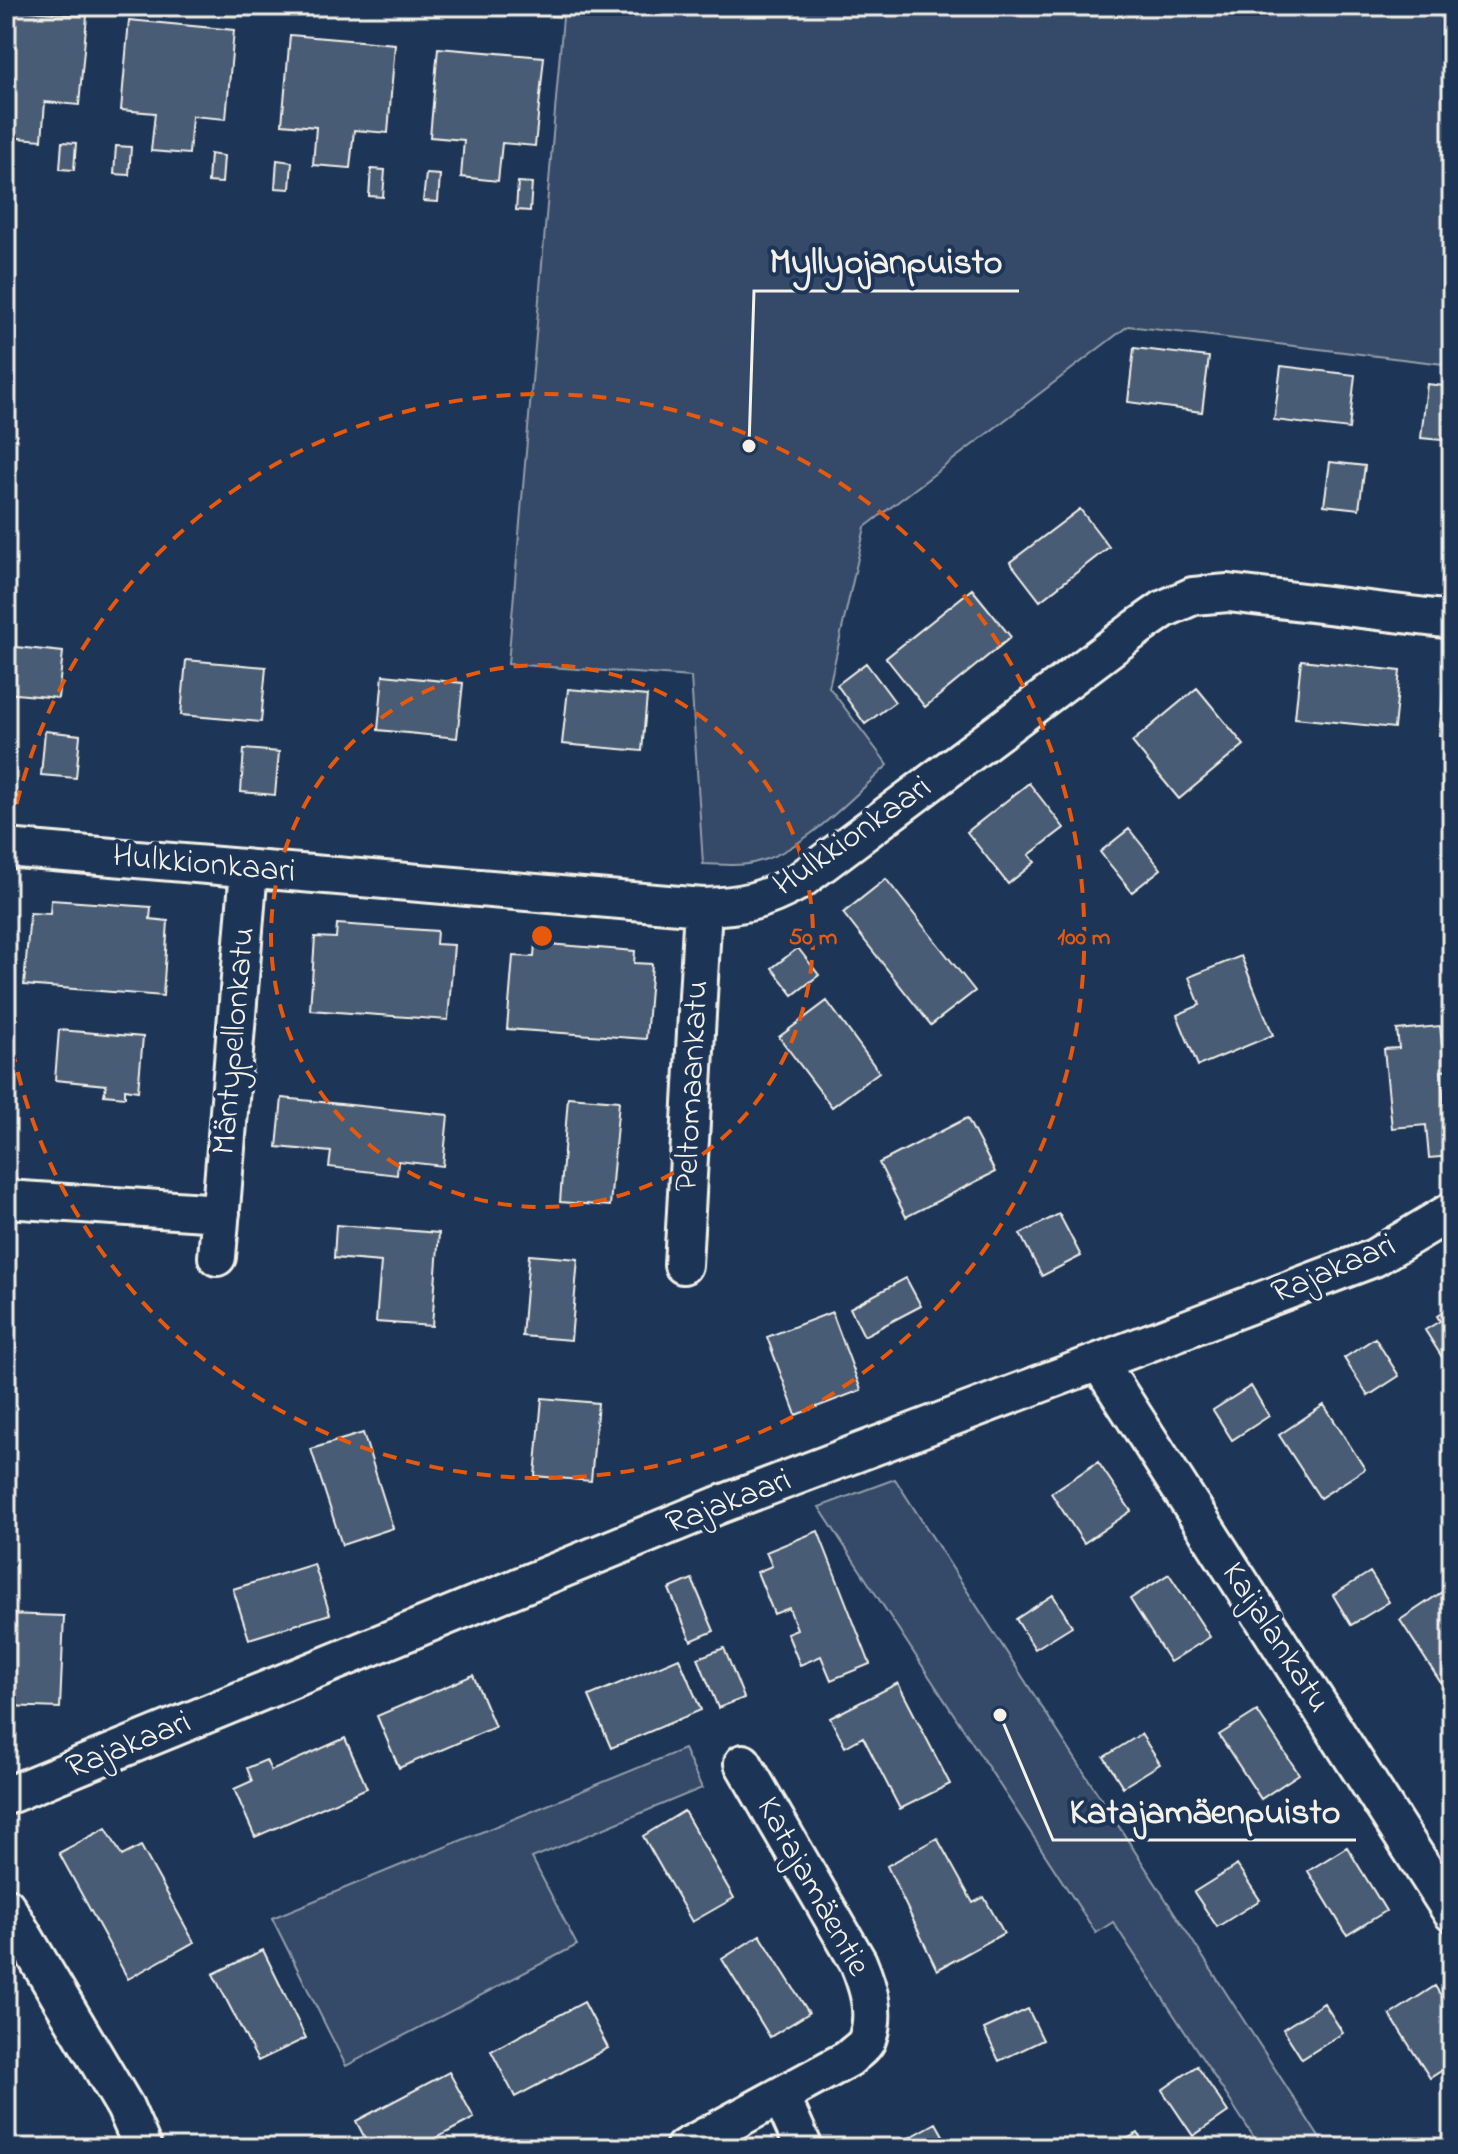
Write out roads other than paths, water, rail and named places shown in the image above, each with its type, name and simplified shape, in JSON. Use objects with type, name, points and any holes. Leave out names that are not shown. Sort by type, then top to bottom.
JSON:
[{"type":"street","name":"Hulkkionkaari","points":[[6,848],[703,907],[738,907],[770,898],[798,882],[1137,628],[1164,609],[1193,596],[1228,593],[1263,596],[1452,620]]},
{"type":"street","name":"Mäntypellonkatu","points":[[217,1257],[249,869]]},
{"type":"street","name":"Peltomaankatu","points":[[683,1265],[703,907]]},
{"type":"street","points":[[6,1199],[221,1213]]},
{"type":"street","name":"Rajakaari","points":[[6,1796],[719,1505],[1374,1258],[1452,1211]]},
{"type":"street","name":"Kaijalankatu","points":[[1099,1362],[1452,1913]]},
{"type":"street","name":"Katajamäentie","points":[[684,2148],[848,2059],[866,2043],[872,2014],[868,1986],[858,1962],[743,1763]]},
{"type":"street","points":[[6,1906],[125,2107],[143,2148]]},
{"type":"street","points":[[781,2096],[804,2148]]},
{"type":"place","name":"Myllyojanpuisto","points":[[749,446]]},
{"type":"place","name":"Katajamäenpuisto","points":[[1000,1715]]}]
